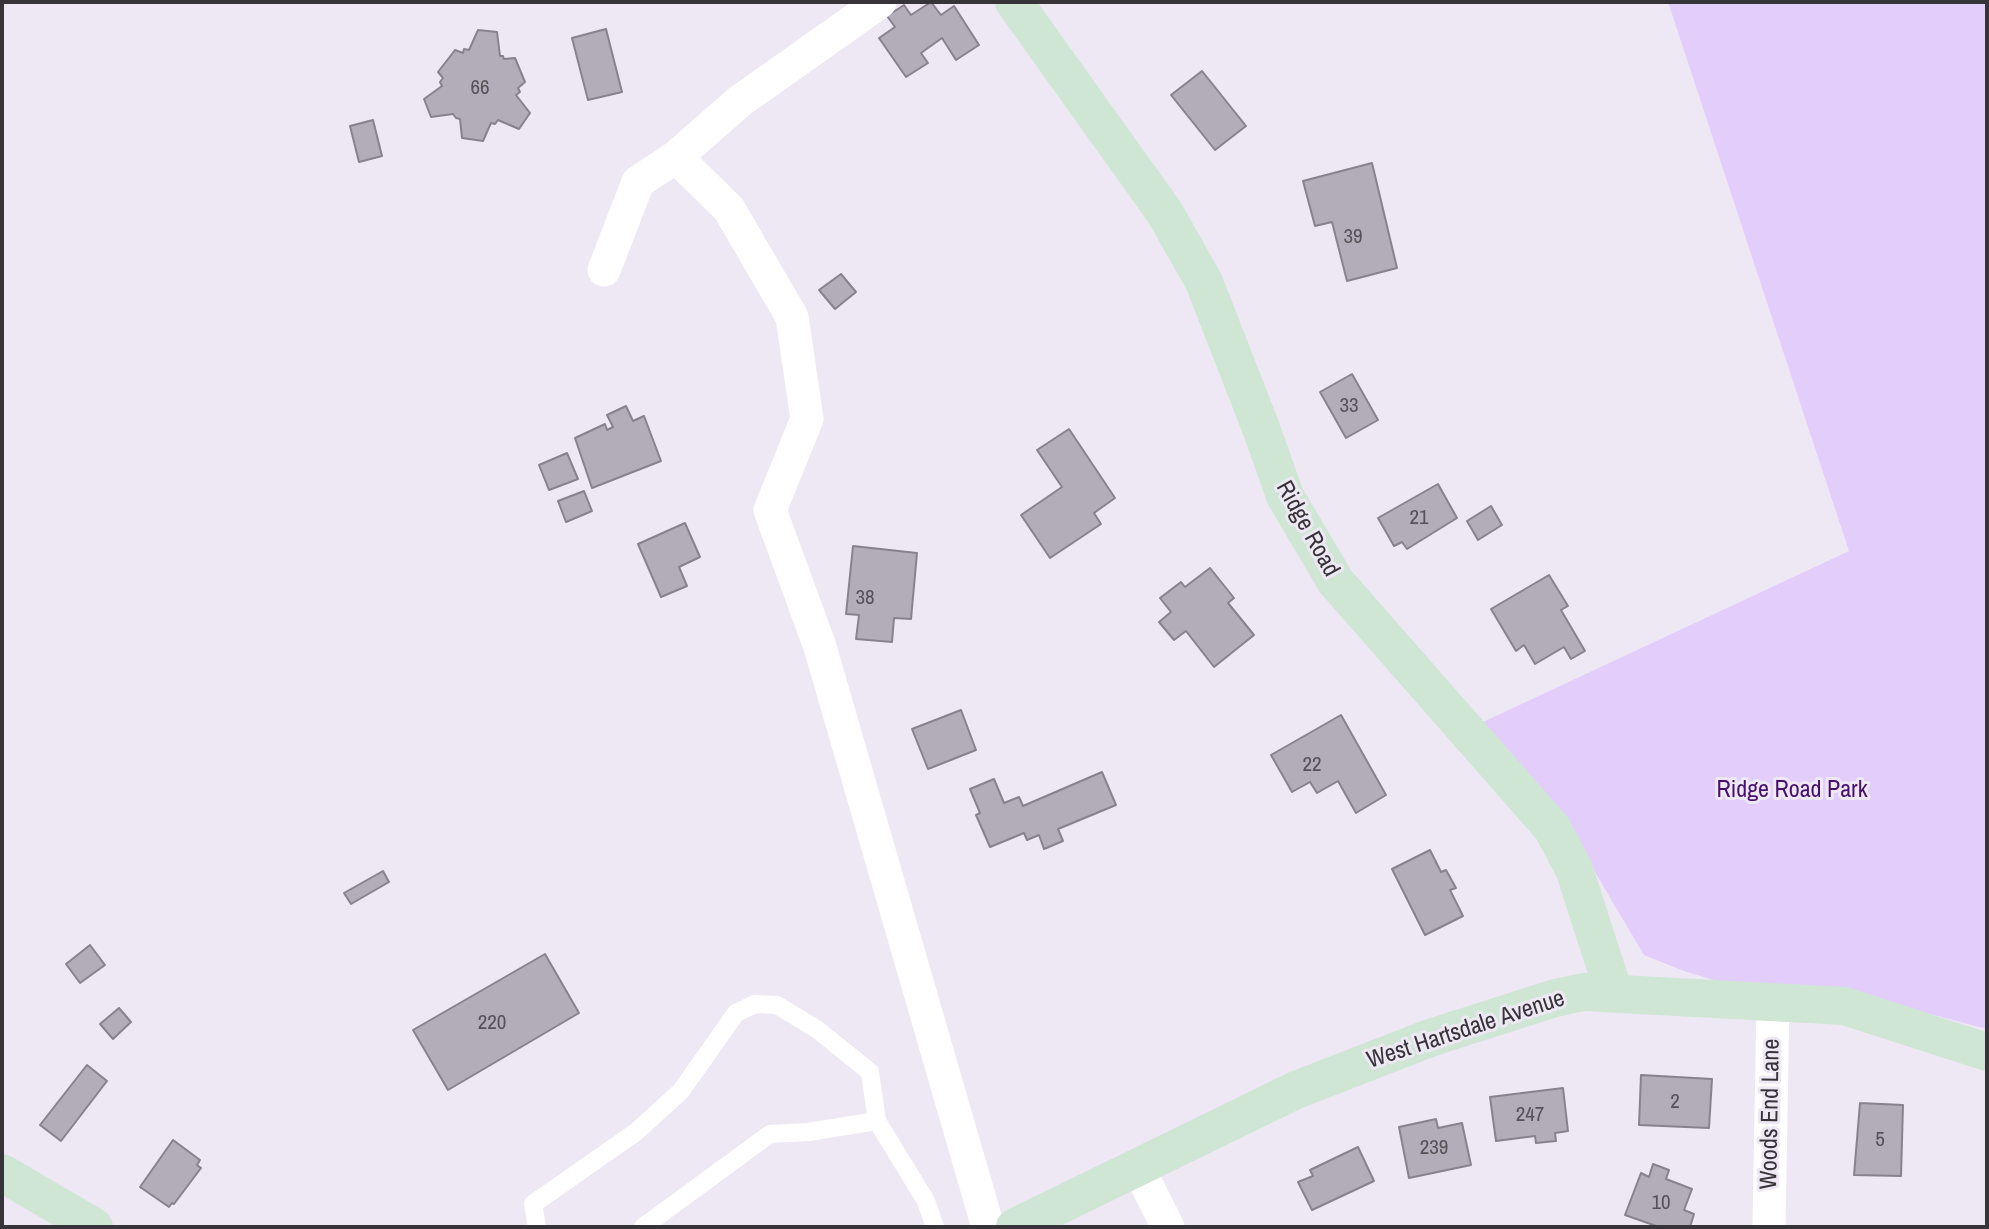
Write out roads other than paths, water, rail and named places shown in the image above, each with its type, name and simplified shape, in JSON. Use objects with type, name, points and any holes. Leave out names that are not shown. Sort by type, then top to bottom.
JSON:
[{"type":"street","points":[[604,270],[638,181],[676,157],[740,101],[880,2]]},
{"type":"street","name":"Ridge Road","points":[[1014,2],[1165,213],[1204,282],[1285,496],[1336,582],[1552,828],[1574,869],[1614,993]]},
{"type":"street","points":[[676,157],[729,209],[792,317],[807,419],[770,510],[820,647],[988,1227]]},
{"type":"street","name":"West Hartsdale Avenue","points":[[1015,1227],[1296,1090],[1430,1038],[1555,998],[1584,992],[1843,1006],[1987,1052]]},
{"type":"street","name":"Woods End Lane","points":[[1769,1227],[1773,1001]]},
{"type":"street","points":[[1138,1168],[1168,1227]]},
{"type":"street","points":[[2,1173],[94,1227]]},
{"type":"lane","points":[[537,1227],[533,1204],[636,1132],[681,1091],[736,1013],[755,1004],[777,1005],[818,1030],[870,1072],[877,1121],[926,1201],[935,1227]]},
{"type":"lane","points":[[643,1227],[770,1134],[808,1132],[877,1121]]},
{"type":"park label","name":"Ridge Road Park","points":[[1792,791]]}]
